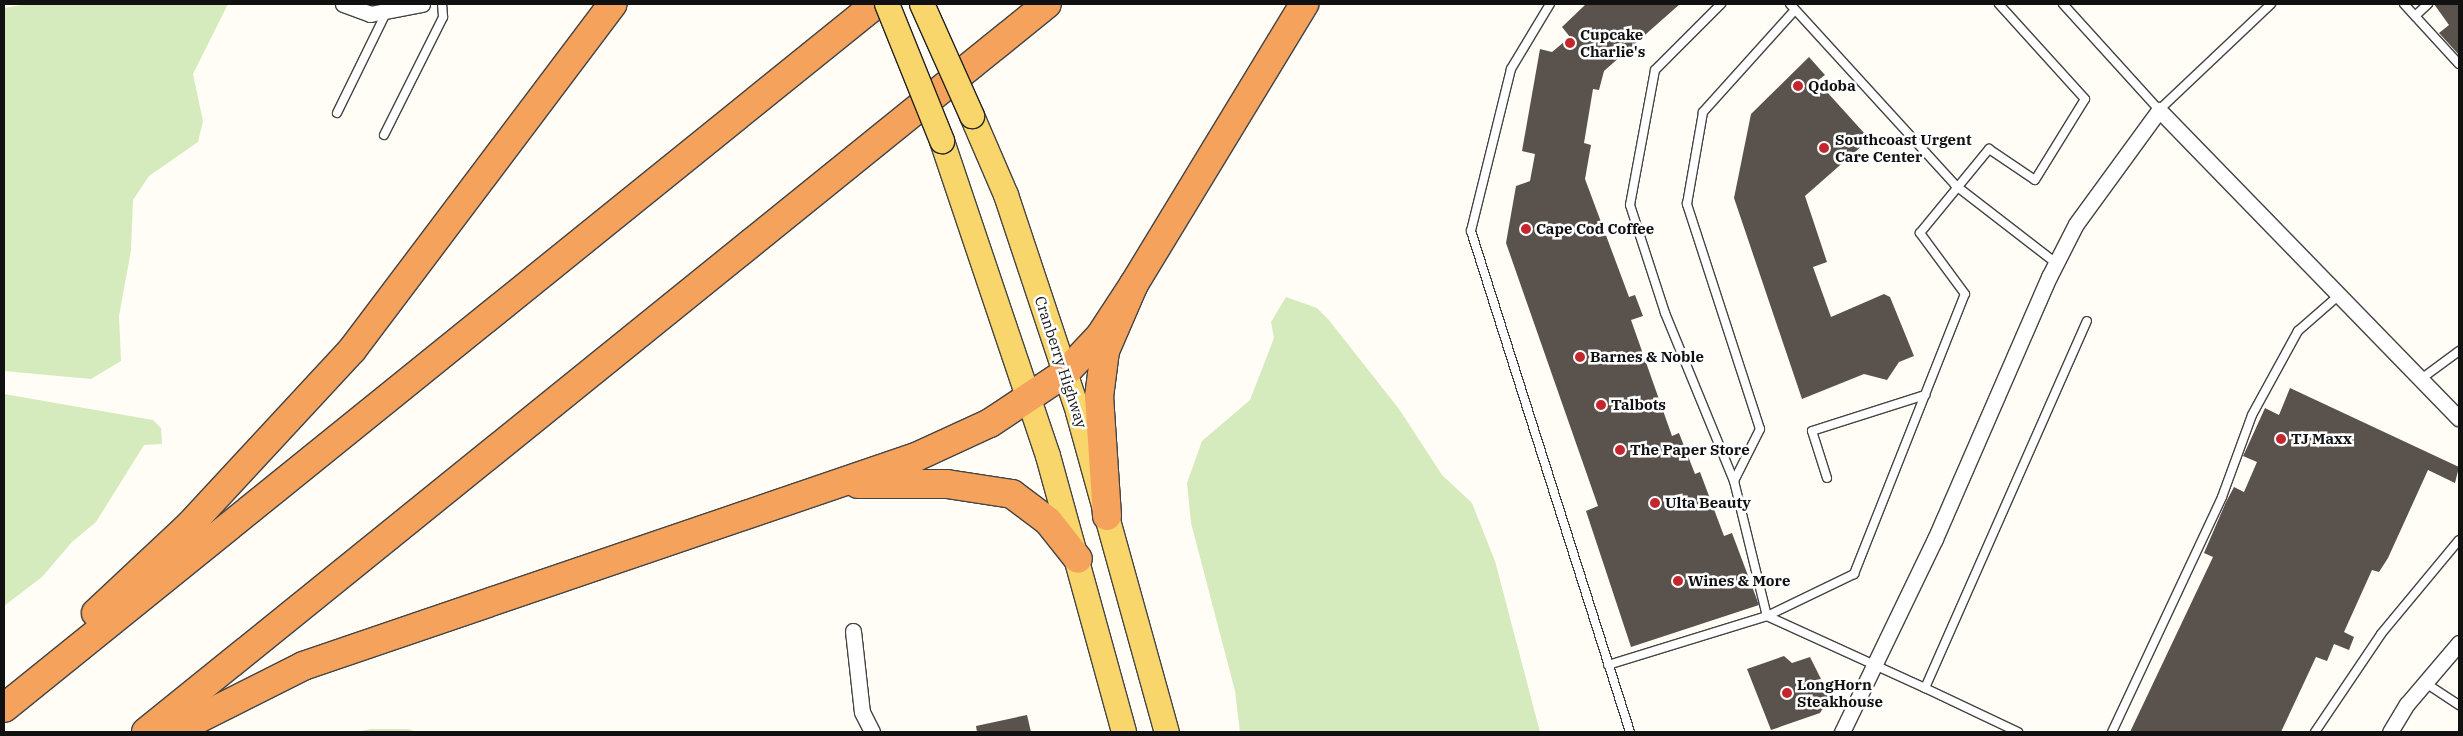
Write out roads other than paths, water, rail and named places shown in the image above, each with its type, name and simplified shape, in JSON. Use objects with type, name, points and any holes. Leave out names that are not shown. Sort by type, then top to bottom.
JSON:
[{"type":"highway","points":[[4,700],[188,527],[352,350],[613,4]]},
{"type":"highway","points":[[4,708],[876,4]]},
{"type":"highway","points":[[146,732],[1046,4]]},
{"type":"highway","points":[[172,732],[303,666],[916,457],[990,424],[1029,400],[1065,373],[1100,336],[1134,284],[1304,4]]},
{"type":"highway","points":[[1107,516],[1099,397],[1105,351],[1134,284]]},
{"type":"highway","points":[[837,484],[947,484],[1012,494],[1048,521],[1078,559]]},
{"type":"main road","points":[[887,4],[942,141],[1029,400],[1078,559],[1124,732]]},
{"type":"main road","name":"Cranberry Highway","points":[[922,4],[1006,195],[1065,373],[1167,732]]},
{"type":"street","points":[[343,4],[360,12],[386,13],[422,4]]},
{"type":"street","points":[[1842,732],[1877,666],[2056,263],[2076,224],[2159,110],[2337,297],[2459,418]]},
{"type":"street","points":[[853,631],[862,712],[872,732]]},
{"type":"street","points":[[2390,732],[2424,682],[2459,643]]},
{"type":"lane","points":[[384,135],[443,17],[442,4]]},
{"type":"lane","points":[[1550,4],[1511,69],[1471,231],[1630,732]]},
{"type":"lane","points":[[1721,4],[1654,70],[1630,205],[1665,313],[1734,481],[1767,616]]},
{"type":"lane","points":[[1608,665],[1767,616],[1854,574],[1965,294],[1920,233],[1955,185],[1989,149],[2035,180],[2085,99],[1999,4]]},
{"type":"lane","points":[[2063,4],[2159,110],[2270,4]]},
{"type":"lane","points":[[2404,4],[2459,64]]},
{"type":"lane","points":[[2415,16],[2428,4]]},
{"type":"lane","points":[[1734,481],[1760,429],[1686,204],[1703,112],[1792,7],[1955,185],[2056,263]]},
{"type":"lane","points":[[337,113],[386,13]]},
{"type":"lane","points":[[2112,732],[2222,497],[2252,415],[2298,330],[2337,297]]},
{"type":"lane","points":[[1925,688],[2087,321]]},
{"type":"lane","points":[[2420,380],[2459,351]]},
{"type":"lane","points":[[1827,478],[1812,431],[1925,395]]},
{"type":"lane","points":[[2315,732],[2381,634],[2459,540]]},
{"type":"lane","points":[[1767,616],[2018,732]]},
{"type":"lane","points":[[2424,682],[2459,705]]},
{"type":"place","name":"Cupcake Charlie's","points":[[1570,43]]},
{"type":"place","name":"Qdoba","points":[[1798,86]]},
{"type":"place","name":"Southcoast Urgent Care Center","points":[[1824,148]]},
{"type":"place","name":"Cape Cod Coffee","points":[[1526,229]]},
{"type":"place","name":"Barnes & Noble","points":[[1580,357]]},
{"type":"place","name":"Talbots","points":[[1601,405]]},
{"type":"place","name":"TJ Maxx","points":[[2281,439]]},
{"type":"place","name":"The Paper Store","points":[[1620,450]]},
{"type":"place","name":"Ulta Beauty","points":[[1655,503]]},
{"type":"place","name":"Wines & More","points":[[1678,581]]},
{"type":"place","name":"LongHorn Steakhouse","points":[[1787,693]]}]
